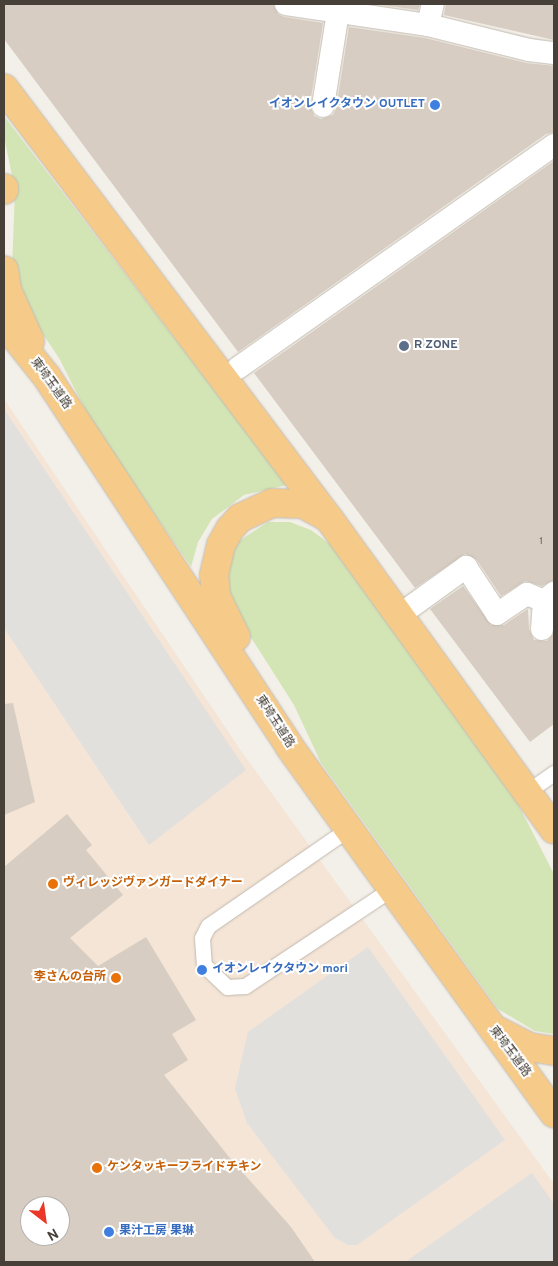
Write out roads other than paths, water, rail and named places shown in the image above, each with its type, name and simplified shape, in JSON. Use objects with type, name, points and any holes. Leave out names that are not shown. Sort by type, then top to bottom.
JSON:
[{"type":"highway","points":[[4,88],[330,520],[528,791],[551,826]]},
{"type":"highway","points":[[4,270],[7,290],[47,377]]},
{"type":"highway","name":"東埼玉道路","points":[[4,323],[47,377],[289,746],[554,1114]]},
{"type":"highway","points":[[289,746],[284,720],[272,696],[225,618],[216,596],[216,561],[230,529],[240,518],[272,503],[303,504],[330,520]]},
{"type":"highway","points":[[489,1025],[529,1047],[554,1051]]},
{"type":"street","points":[[286,4],[338,12],[431,14],[530,50],[554,53]]},
{"type":"street","points":[[323,106],[338,12]]},
{"type":"street","points":[[238,368],[554,145]]},
{"type":"street","points":[[412,606],[466,567],[497,614],[526,594],[549,597],[542,629]]},
{"type":"lane","points":[[528,791],[554,773]]},
{"type":"lane","points":[[348,830],[208,926],[202,938],[204,965],[227,987],[245,986],[391,889]]},
{"type":"place","name":"イオンレイクタウン OUTLET","points":[[435,105]]},
{"type":"place","name":"R ZONE","points":[[404,346]]},
{"type":"place","name":"ヴィレッジヴァンガードダイナー","points":[[53,884]]},
{"type":"place","name":"イオンレイクタウン mori","points":[[202,970]]},
{"type":"place","name":"李さんの台所","points":[[116,978]]},
{"type":"place","name":"ケンタッキーフライドチキン","points":[[97,1168]]},
{"type":"place","name":"果汁工房 果琳","points":[[109,1232]]}]
